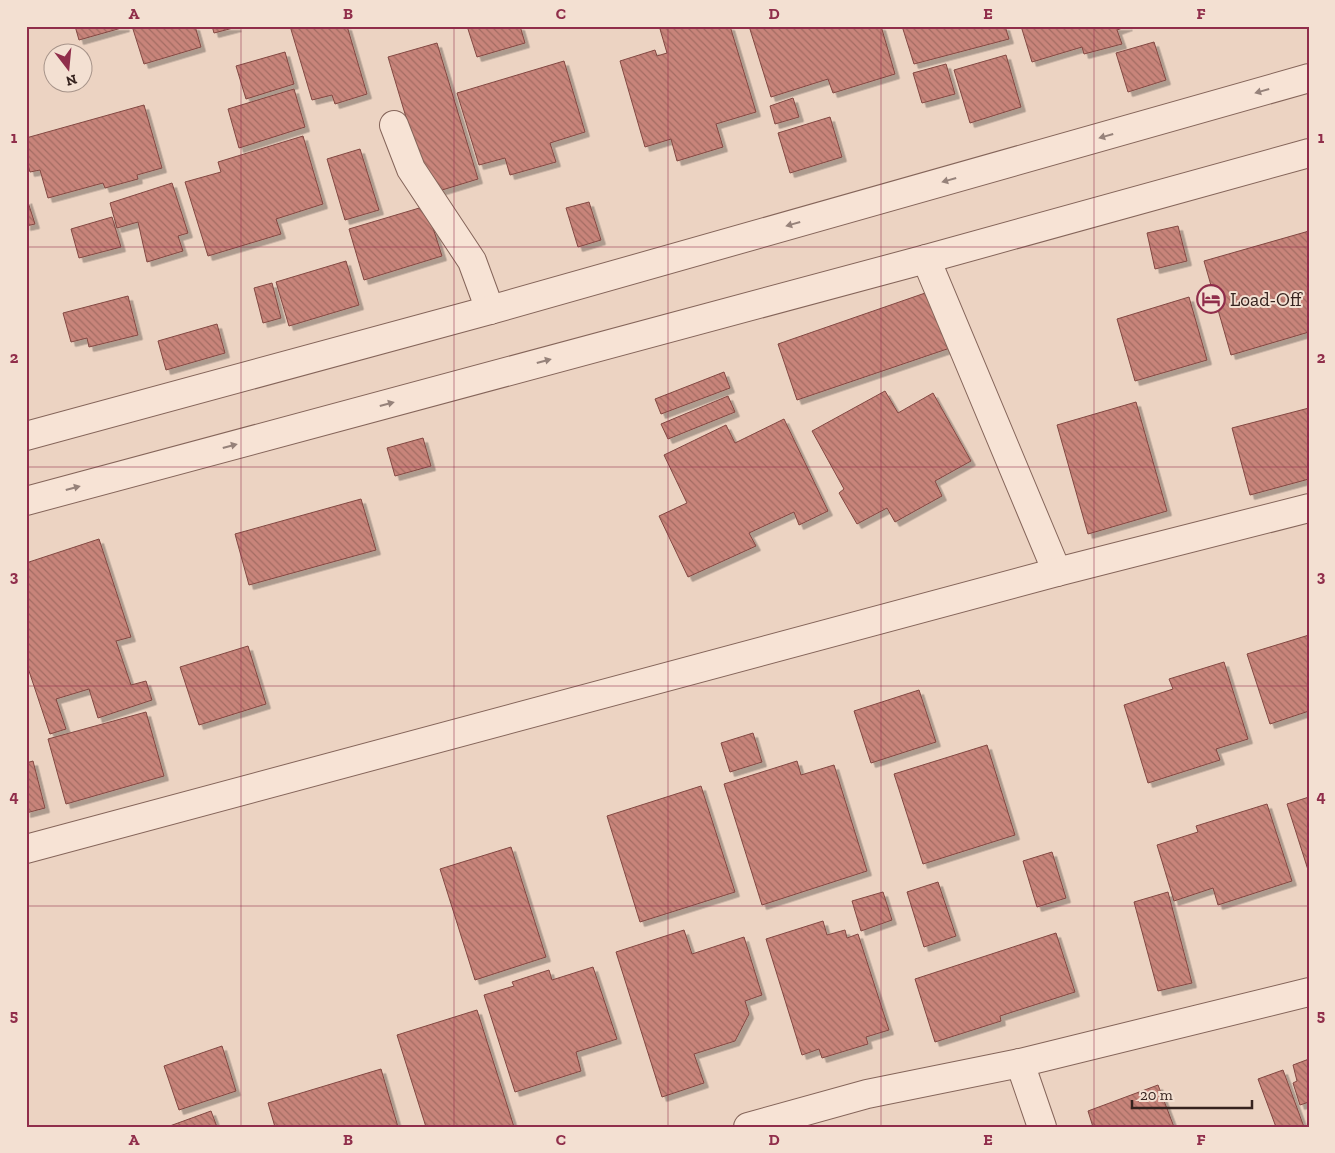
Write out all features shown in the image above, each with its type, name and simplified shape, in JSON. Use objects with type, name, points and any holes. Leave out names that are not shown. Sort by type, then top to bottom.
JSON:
[{"type":"street","points":[[26,436],[490,310],[1309,78]]},
{"type":"street","points":[[394,125],[411,169],[472,261],[490,310]]},
{"type":"street","points":[[26,500],[926,259],[1309,153]]},
{"type":"street","points":[[926,259],[1057,572]]},
{"type":"street","points":[[26,849],[1057,572],[1309,508]]},
{"type":"street","points":[[748,1127],[867,1094],[1020,1063],[1309,992]]},
{"type":"street","points":[[1020,1063],[1042,1127]]},
{"type":"building","points":[[75,26],[125,26],[125,27],[79,40]]},
{"type":"building","points":[[132,26],[195,26],[201,47],[144,64]]},
{"type":"building","points":[[212,26],[236,26],[237,27],[214,33]]},
{"type":"building","points":[[290,26],[347,26],[367,94],[335,104],[332,95],[312,100]]},
{"type":"building","points":[[467,26],[520,26],[525,43],[477,57]]},
{"type":"building","points":[[669,26],[730,26],[756,112],[716,124],[723,147],[677,161],[671,139],[645,147],[620,61],[655,50],[657,56],[667,53],[660,29]]},
{"type":"building","points":[[749,26],[881,26],[895,74],[833,93],[828,79],[771,97]]},
{"type":"building","points":[[902,26],[1005,26],[1009,39],[914,64]]},
{"type":"building","points":[[1021,26],[1128,26],[1117,30],[1122,44],[1084,54],[1082,47],[1032,62]]},
{"type":"building","points":[[1154,42],[1166,80],[1128,92],[1116,53]]},
{"type":"building","points":[[437,43],[478,179],[429,194],[388,57]]},
{"type":"building","points":[[285,52],[294,84],[246,99],[236,66]]},
{"type":"building","points":[[1006,55],[1021,107],[970,123],[954,70]]},
{"type":"building","points":[[564,61],[585,132],[550,143],[556,162],[510,175],[505,158],[479,165],[457,93]]},
{"type":"building","points":[[946,64],[955,94],[922,103],[913,73]]},
{"type":"building","points":[[294,89],[305,127],[239,148],[228,109]]},
{"type":"building","points":[[793,98],[799,117],[775,124],[770,106]]},
{"type":"building","points":[[144,105],[162,168],[137,175],[138,179],[105,188],[103,183],[48,198],[40,170],[30,172],[26,158],[26,138]]},
{"type":"building","points":[[830,117],[842,157],[790,173],[778,133]]},
{"type":"building","points":[[303,136],[323,204],[276,219],[281,234],[208,256],[185,182],[221,172],[218,162]]},
{"type":"building","points":[[360,149],[379,210],[345,220],[327,159]]},
{"type":"building","points":[[172,183],[188,233],[178,236],[183,251],[147,262],[138,222],[117,228],[110,203]]},
{"type":"building","points":[[26,200],[35,224],[26,226]]},
{"type":"building","points":[[589,202],[601,240],[578,247],[566,208]]},
{"type":"building","points":[[426,206],[442,256],[364,280],[349,229]]},
{"type":"building","points":[[112,217],[121,247],[79,258],[71,229]]},
{"type":"building","points":[[1178,226],[1187,261],[1155,269],[1147,233]]},
{"type":"building","points":[[1309,231],[1309,332],[1231,355],[1204,261]]},
{"type":"building","points":[[346,261],[359,305],[289,326],[276,282]]},
{"type":"building","points":[[272,283],[281,318],[263,323],[254,288]]},
{"type":"building","points":[[931,291],[950,348],[797,400],[778,344]]},
{"type":"building","points":[[128,296],[138,335],[89,347],[87,338],[71,342],[63,313]]},
{"type":"building","points":[[1189,297],[1207,360],[1135,381],[1117,319]]},
{"type":"building","points":[[217,324],[225,353],[166,370],[158,341]]},
{"type":"building","points":[[724,372],[730,388],[661,414],[655,399]]},
{"type":"building","points":[[885,391],[898,413],[933,393],[971,461],[935,481],[942,496],[895,522],[887,508],[857,524],[839,493],[844,489],[812,431]]},
{"type":"building","points":[[728,396],[735,412],[668,439],[661,424]]},
{"type":"building","points":[[1136,402],[1167,511],[1088,534],[1057,425]]},
{"type":"building","points":[[1309,408],[1309,479],[1250,495],[1232,428]]},
{"type":"building","points":[[784,419],[828,511],[799,525],[794,512],[749,533],[756,546],[688,577],[659,516],[687,503],[664,455],[726,425],[735,443]]},
{"type":"building","points":[[423,438],[431,466],[395,476],[387,448]]},
{"type":"building","points":[[361,499],[376,550],[249,585],[235,534]]},
{"type":"building","points":[[99,539],[131,637],[116,641],[131,685],[146,681],[152,700],[98,718],[89,689],[56,699],[66,729],[50,734],[26,662],[26,563]]},
{"type":"building","points":[[1309,635],[1309,711],[1270,724],[1247,654]]},
{"type":"building","points":[[248,646],[266,704],[199,725],[180,667]]},
{"type":"building","points":[[1224,662],[1248,739],[1216,749],[1220,760],[1148,783],[1124,705],[1173,689],[1169,679]]},
{"type":"building","points":[[919,690],[936,742],[871,763],[854,711]]},
{"type":"building","points":[[146,712],[164,776],[66,804],[48,739]]},
{"type":"building","points":[[753,733],[762,762],[730,772],[721,743]]},
{"type":"building","points":[[987,745],[1015,835],[923,864],[894,774]]},
{"type":"building","points":[[33,761],[45,808],[26,813],[26,763]]},
{"type":"building","points":[[797,761],[801,775],[834,765],[867,871],[762,905],[724,784]]},
{"type":"building","points":[[701,786],[735,892],[640,922],[607,816]]},
{"type":"building","points":[[1309,797],[1309,873],[1287,804]]},
{"type":"building","points":[[1267,804],[1292,881],[1218,905],[1213,888],[1174,901],[1157,845],[1198,832],[1196,826]]},
{"type":"building","points":[[511,847],[546,957],[475,980],[440,869]]},
{"type":"building","points":[[1052,852],[1066,898],[1037,907],[1023,861]]},
{"type":"building","points":[[938,882],[956,936],[924,947],[907,892]]},
{"type":"building","points":[[883,892],[892,920],[861,931],[852,901]]},
{"type":"building","points":[[1168,892],[1192,983],[1158,991],[1134,902]]},
{"type":"building","points":[[823,921],[827,935],[845,930],[847,938],[858,934],[889,1030],[866,1037],[868,1044],[822,1058],[819,1049],[802,1055],[766,939]]},
{"type":"building","points":[[684,930],[692,954],[744,937],[762,995],[745,1001],[749,1014],[735,1041],[694,1054],[704,1083],[662,1097],[616,952]]},
{"type":"building","points":[[1056,933],[1075,992],[1000,1016],[1001,1021],[935,1042],[915,979]]},
{"type":"building","points":[[593,967],[617,1039],[576,1052],[581,1071],[515,1092],[484,995],[514,986],[512,982],[549,970],[552,980]]},
{"type":"building","points":[[477,1010],[514,1127],[426,1127],[397,1035]]},
{"type":"building","points":[[222,1046],[236,1091],[179,1110],[164,1066]]},
{"type":"building","points":[[1309,1059],[1309,1102],[1300,1105],[1293,1083],[1297,1081],[1293,1065]]},
{"type":"building","points":[[381,1069],[398,1127],[275,1127],[268,1103]]},
{"type":"building","points":[[1283,1070],[1304,1127],[1276,1127],[1258,1079]]},
{"type":"building","points":[[1158,1085],[1174,1127],[1093,1127],[1088,1111]]},
{"type":"building","points":[[211,1111],[217,1127],[167,1127]]},
{"type":"place","name":"Load-Off","points":[[1211,299]]}]
